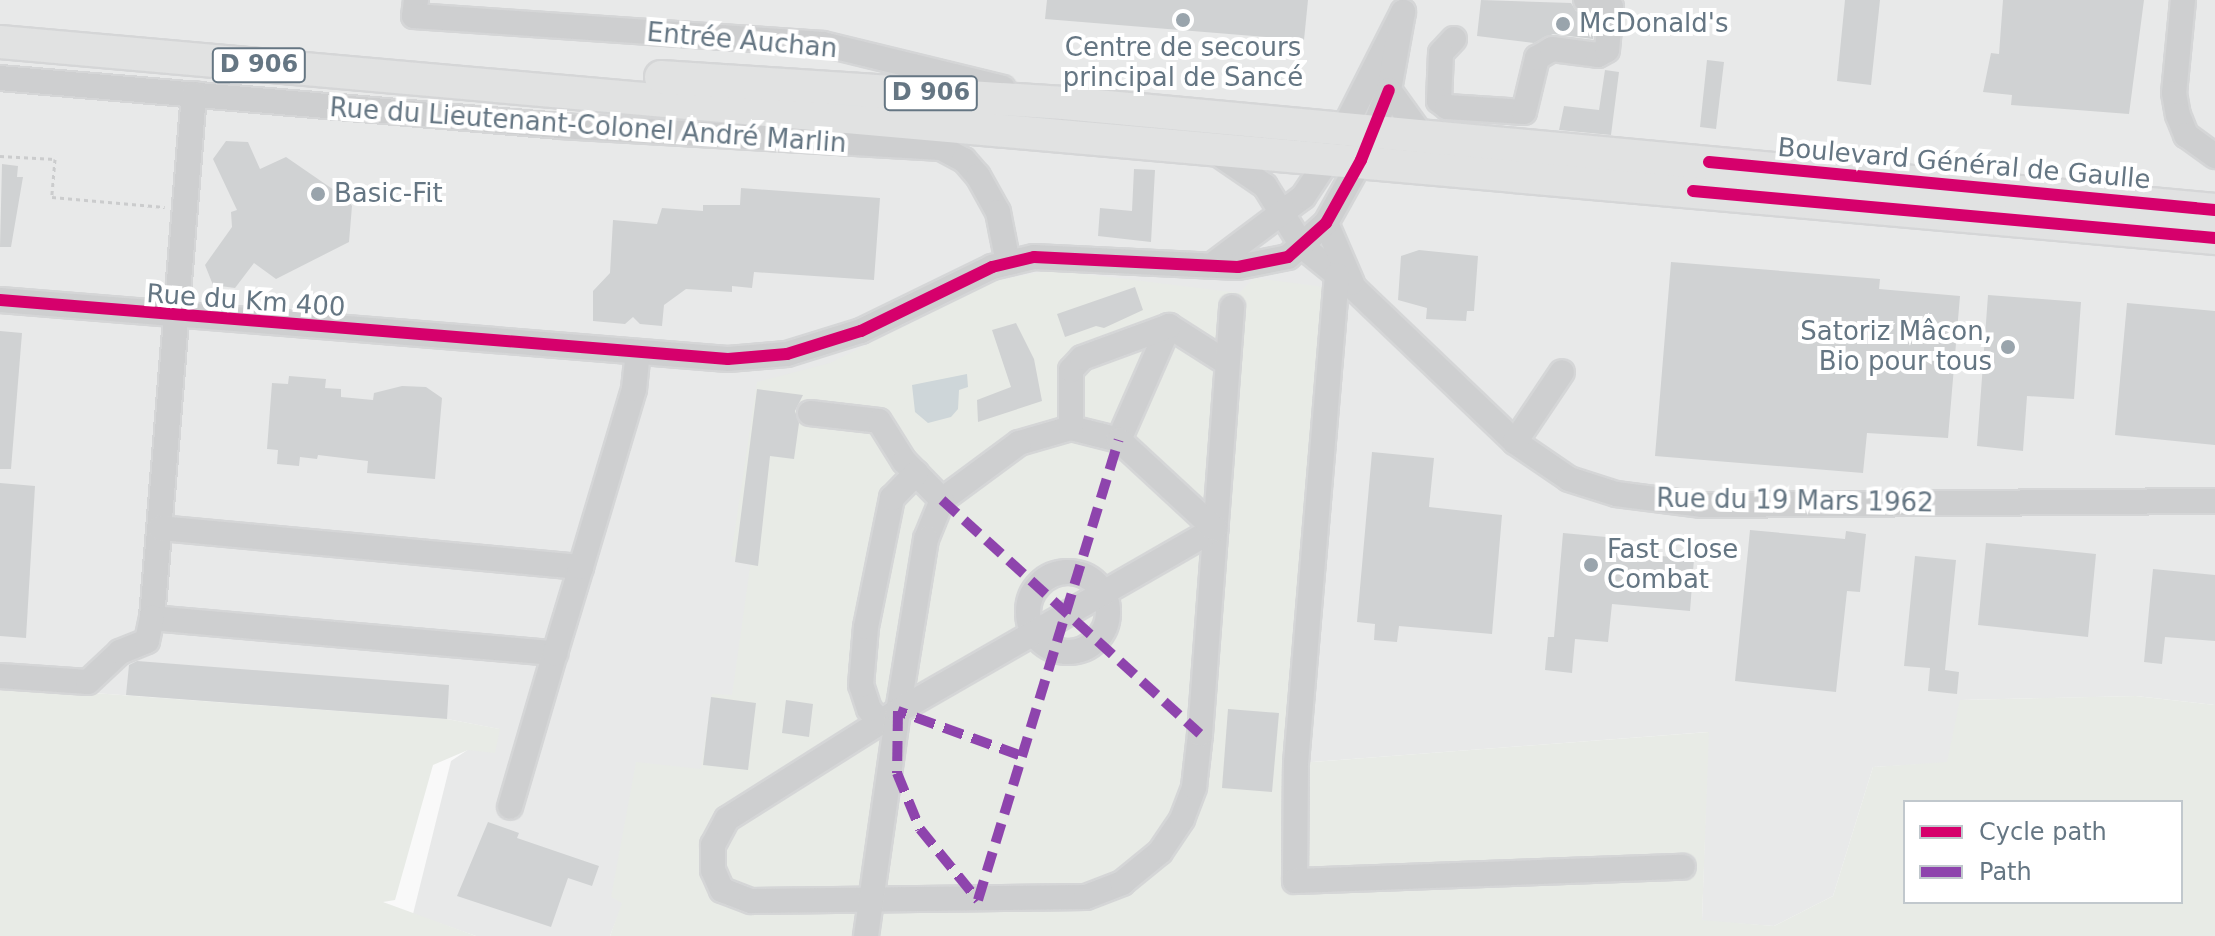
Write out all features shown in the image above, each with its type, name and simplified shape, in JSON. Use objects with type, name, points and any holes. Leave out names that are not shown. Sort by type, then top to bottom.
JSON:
[{"type":"main road","name":"D 906","points":[[0,26],[519,75]]},
{"type":"main road","name":"D 906","points":[[0,42],[519,75]]},
{"type":"main road","name":"Boulevard Général de Gaulle","points":[[519,75],[1064,103],[2215,210]]},
{"type":"main road","name":"Boulevard Général de Gaulle","points":[[519,75],[1205,146],[2215,238]]},
{"type":"street","points":[[1454,39],[1441,53],[1439,101],[1447,107],[1524,112],[1537,58],[1552,49],[1598,55],[1607,50],[1611,7],[1586,0]]},
{"type":"street","points":[[2183,0],[2174,93],[2178,115],[2186,135],[2215,156]]},
{"type":"street","points":[[1357,128],[1389,90],[1404,6]]},
{"type":"street","points":[[1303,247],[1326,223],[1345,159],[1404,6]]},
{"type":"street","name":"Entrée Auchan","points":[[415,8],[823,44],[1064,103]]},
{"type":"street","name":"Rue du Lieutenant-Colonel André Marlin","points":[[0,78],[576,128],[941,148],[964,160],[978,176],[998,212],[1008,263]]},
{"type":"street","points":[[1389,90],[1422,136]]},
{"type":"street","points":[[0,676],[88,682],[120,652],[147,641],[160,528],[194,94]]},
{"type":"street","name":"Rue du 19 Mars 1962","points":[[1205,146],[1248,170],[1284,214],[1303,247],[1346,282],[1515,442],[1569,479],[1659,503],[2215,501]]},
{"type":"street","points":[[1216,262],[1284,214],[1345,159]]},
{"type":"street","points":[[1284,214],[1326,223]]},
{"type":"street","name":"Rue du 19 Mars 1962","points":[[1326,223],[1346,282]]},
{"type":"street","name":"Rue du Km 400","points":[[0,300],[175,317],[728,359],[787,354],[861,331],[1008,263],[1034,257],[1175,265],[1216,262],[1238,267],[1288,257],[1303,247]]},
{"type":"street","points":[[1346,282],[1296,763],[1295,881],[1683,867]]},
{"type":"street","points":[[1215,529],[889,716],[727,819],[713,845],[713,870],[722,890],[751,901],[1086,897],[1122,883],[1160,852],[1182,819],[1194,787],[1215,529],[1232,307]]},
{"type":"street","points":[[1169,326],[1227,363]]},
{"type":"street","points":[[1071,428],[1071,370],[1082,358],[1169,326]]},
{"type":"street","points":[[1119,440],[1169,326]]},
{"type":"street","points":[[510,807],[634,389],[638,352]]},
{"type":"street","points":[[1515,442],[1562,372]]},
{"type":"street","points":[[810,413],[879,421],[916,473],[942,500]]},
{"type":"street","points":[[866,936],[874,900],[889,716],[926,539],[942,500],[1006,450],[1071,428],[1119,440],[1215,529]]},
{"type":"street","points":[[889,716],[869,709],[861,685],[866,627],[892,498],[916,473]]},
{"type":"street","points":[[160,528],[581,567]]},
{"type":"street","points":[[1079,574],[1103,593],[1108,617],[1088,646],[1055,650],[1034,632],[1028,608],[1047,578],[1079,574]]},
{"type":"street","points":[[152,618],[555,653]]},
{"type":"path","points":[[0,156],[55,159],[52,197],[184,208]]},
{"type":"shaded area","points":[[0,0],[2215,0],[2215,705],[2136,696],[1961,700],[1948,763],[1873,767],[1833,896],[1774,926],[1702,921],[1708,732],[1286,764],[623,903],[610,936],[476,936],[413,914],[451,761],[499,729],[447,719],[0,686]]},
{"type":"shaded area","points":[[1053,270],[1239,293],[1254,278],[1324,287],[1286,764],[1709,732],[1702,920],[1774,926],[1833,896],[1873,767],[1947,762],[1960,700],[2136,696],[2215,705],[2215,936],[610,936],[622,903],[611,897],[636,762],[701,769],[712,694],[732,695],[751,560],[731,556],[757,382],[830,363],[998,280]]},
{"type":"shaded area","points":[[967,374],[968,387],[959,390],[958,409],[951,417],[928,423],[915,412],[912,385]]},
{"type":"shaded area","points":[[0,686],[447,719],[500,729],[495,753],[468,750],[433,765],[395,900],[383,902],[476,936],[0,936]]},
{"type":"building","name":"Centre de secours principal de Sancé","points":[[1047,0],[1308,0],[1304,40],[1045,19]]},
{"type":"building","name":"McDonald's","points":[[1481,0],[1571,3],[1576,11],[1595,18],[1593,39],[1553,34],[1534,43],[1477,36]]},
{"type":"building","points":[[1845,0],[1880,0],[1871,85],[1837,81]]},
{"type":"building","points":[[2003,0],[2144,0],[2129,114],[2011,105],[2012,95],[1983,92],[1991,53],[1999,54]]},
{"type":"building","points":[[1707,60],[1724,62],[1716,129],[1700,127]]},
{"type":"building","points":[[1605,70],[1619,72],[1611,135],[1559,130],[1564,106],[1599,110]]},
{"type":"building","points":[[226,141],[248,142],[260,169],[286,157],[347,199],[352,206],[349,242],[276,279],[254,263],[235,288],[213,285],[205,265],[232,227],[231,212],[237,210],[213,159]]},
{"type":"building","points":[[2,164],[18,166],[17,177],[23,177],[11,247],[0,247]]},
{"type":"building","points":[[1134,169],[1155,170],[1151,242],[1098,236],[1100,208],[1132,211]]},
{"type":"building","points":[[741,188],[880,198],[874,280],[754,272],[752,288],[732,286],[732,292],[686,289],[664,305],[662,326],[640,324],[633,317],[625,324],[593,321],[593,291],[610,273],[613,220],[657,224],[662,208],[703,211],[703,205],[740,205]]},
{"type":"building","points":[[1419,250],[1478,256],[1474,311],[1467,311],[1466,321],[1426,319],[1427,308],[1398,300],[1401,256]]},
{"type":"building","points":[[1671,262],[1880,279],[1879,289],[1960,296],[1948,438],[1867,433],[1863,473],[1655,456]]},
{"type":"building","points":[[1135,287],[1143,310],[1104,328],[1096,326],[1065,337],[1057,314]]},
{"type":"building","name":"Satoriz Mâcon, Bio pour tous","points":[[1988,295],[2081,302],[2074,399],[2027,396],[2023,451],[1977,446]]},
{"type":"building","points":[[2127,303],[2215,311],[2215,445],[2115,435]]},
{"type":"building","points":[[1016,323],[1034,359],[1042,401],[978,422],[977,400],[1011,387],[992,330]]},
{"type":"building","points":[[0,331],[22,333],[11,469],[0,469]]},
{"type":"building","points":[[289,376],[326,379],[325,388],[341,389],[341,397],[373,400],[374,393],[402,386],[426,387],[442,398],[435,479],[367,473],[368,461],[318,455],[317,459],[300,457],[299,466],[277,464],[278,450],[267,449],[272,383],[288,384]]},
{"type":"building","points":[[757,389],[803,395],[795,411],[799,423],[794,459],[770,456],[758,566],[735,562]]},
{"type":"building","points":[[1372,452],[1434,458],[1429,507],[1502,515],[1492,634],[1399,626],[1397,642],[1374,640],[1375,624],[1357,622]]},
{"type":"building","points":[[0,483],[35,486],[26,638],[0,636]]},
{"type":"building","points":[[1750,530],[1845,539],[1846,531],[1866,534],[1860,592],[1847,591],[1836,692],[1735,681]]},
{"type":"building","points":[[1563,533],[1617,538],[1616,552],[1694,559],[1690,611],[1612,604],[1608,642],[1575,639],[1572,673],[1545,670],[1548,637],[1554,637]]},
{"type":"building","points":[[1986,543],[2096,554],[2088,637],[1978,625]]},
{"type":"building","points":[[1915,556],[1956,560],[1945,670],[1959,672],[1957,694],[1928,691],[1930,668],[1904,666]]},
{"type":"building","points":[[2153,569],[2215,575],[2215,641],[2165,637],[2162,664],[2144,662]]},
{"type":"building","points":[[137,661],[449,685],[447,719],[126,695],[129,665]]},
{"type":"building","points":[[711,697],[756,703],[748,770],[703,765]]},
{"type":"building","points":[[786,700],[813,704],[809,737],[782,733]]},
{"type":"building","points":[[1228,709],[1279,713],[1272,792],[1222,788]]},
{"type":"building","points":[[488,822],[519,833],[517,838],[599,866],[592,886],[568,878],[551,927],[457,896]]},
{"type":"marked path","points":[[1019,755],[898,711],[897,773],[920,829],[978,900],[1119,440]]},
{"type":"marked path","points":[[942,500],[1200,734]]},
{"type":"cycle path","points":[[0,300],[728,359],[787,354],[861,331],[992,267],[1034,257],[1238,267],[1288,257],[1326,223],[1361,160],[1389,90]]},
{"type":"cycle path","points":[[1709,162],[2215,210]]},
{"type":"cycle path","points":[[1693,191],[2215,238]]},
{"type":"place","name":"Centre de secours principal de Sancé","points":[[1183,20]]},
{"type":"place","name":"McDonald's","points":[[1563,24]]},
{"type":"place","name":"Basic-Fit","points":[[318,194]]},
{"type":"place","name":"Satoriz Mâcon, Bio pour tous","points":[[2008,347]]},
{"type":"place","name":"Fast Close Combat","points":[[1591,565]]}]
